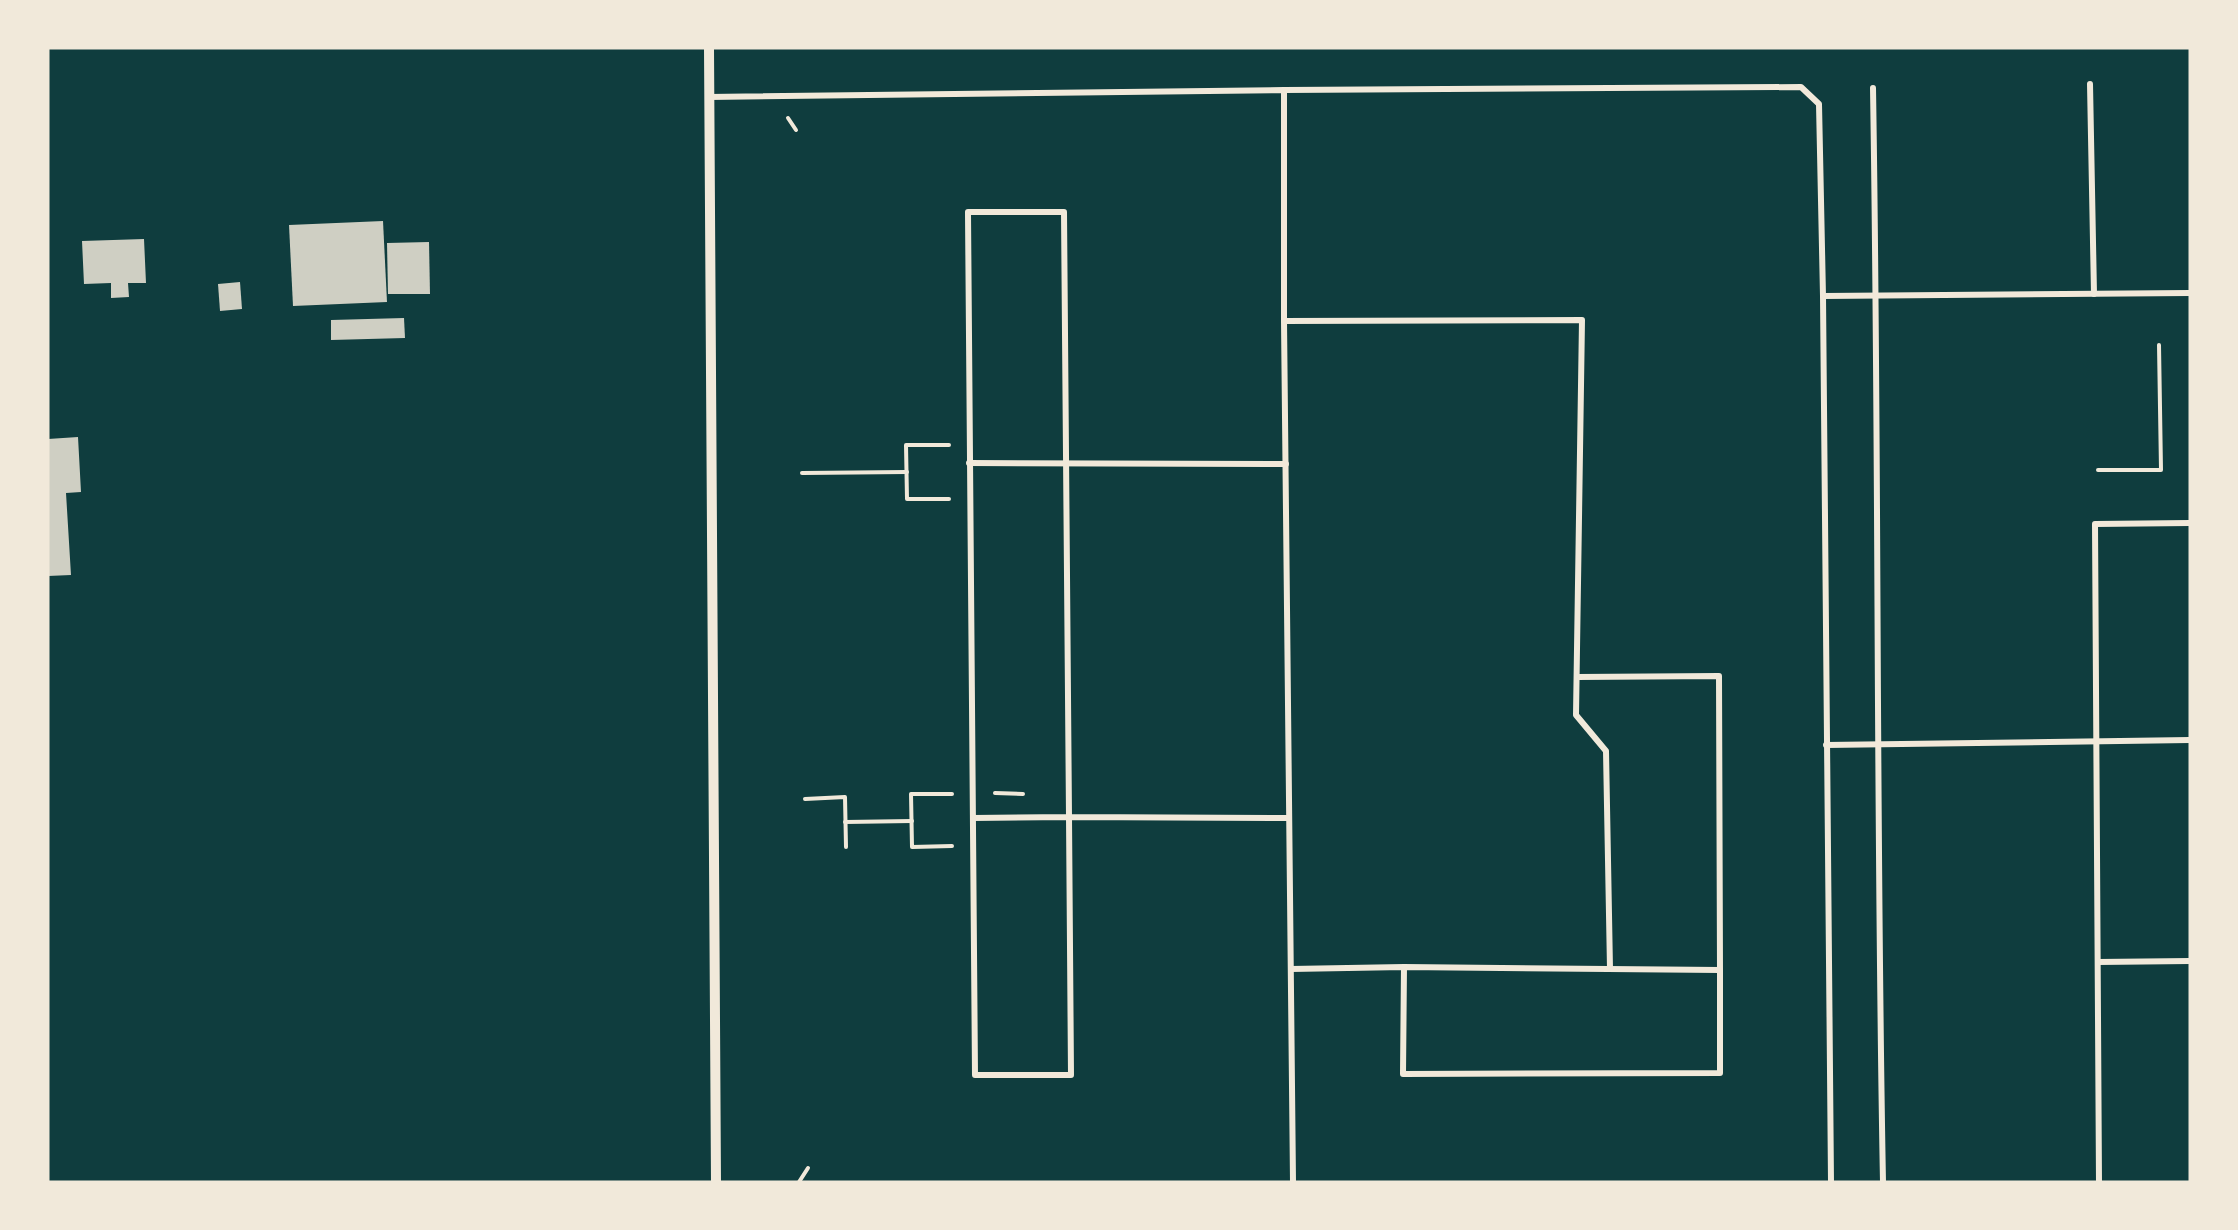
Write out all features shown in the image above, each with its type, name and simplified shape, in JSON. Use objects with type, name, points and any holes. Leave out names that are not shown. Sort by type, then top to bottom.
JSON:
[{"type":"street","points":[[709,48],[717,1182]]},
{"type":"street","points":[[2090,84],[2094,294]]},
{"type":"street","points":[[710,97],[1801,87],[1819,104],[1823,296],[1831,1182]]},
{"type":"street","points":[[1873,88],[1883,1182]]},
{"type":"street","points":[[1284,90],[1284,321],[1293,1182]]},
{"type":"street","points":[[968,212],[1064,212],[1071,1076],[975,1076],[969,463],[968,212]]},
{"type":"street","points":[[1823,296],[2190,293]]},
{"type":"street","points":[[1284,321],[1582,320],[1576,715],[1606,751],[1610,969]]},
{"type":"street","points":[[969,463],[1286,464]]},
{"type":"street","points":[[2099,1182],[2095,524],[2190,523]]},
{"type":"street","points":[[1404,967],[1403,1074],[1720,1073],[1719,676],[1577,677]]},
{"type":"street","points":[[1826,745],[2190,740]]},
{"type":"street","points":[[973,818],[1289,818]]},
{"type":"street","points":[[2098,962],[2190,961]]},
{"type":"street","points":[[1290,969],[1404,967],[1720,970]]},
{"type":"path","points":[[2098,470],[2161,470],[2158,345]]},
{"type":"path","points":[[950,445],[906,445],[907,499],[950,499]]},
{"type":"path","points":[[802,473],[907,472]]},
{"type":"path","points":[[953,794],[911,794],[912,847],[955,846]]},
{"type":"path","points":[[805,799],[845,797],[846,847]]},
{"type":"path","points":[[846,822],[912,821]]},
{"type":"path","points":[[799,1182],[808,1168]]},
{"type":"building","points":[[383,221],[387,302],[293,306],[289,225]]},
{"type":"building","points":[[144,239],[146,283],[128,283],[129,297],[111,298],[111,283],[84,284],[82,241]]},
{"type":"building","points":[[429,242],[430,294],[388,294],[387,243]]},
{"type":"building","points":[[240,282],[242,309],[220,311],[218,284]]},
{"type":"building","points":[[404,318],[405,338],[331,340],[331,320]]},
{"type":"building","points":[[78,437],[81,492],[66,493],[71,575],[48,576],[48,439]]}]
